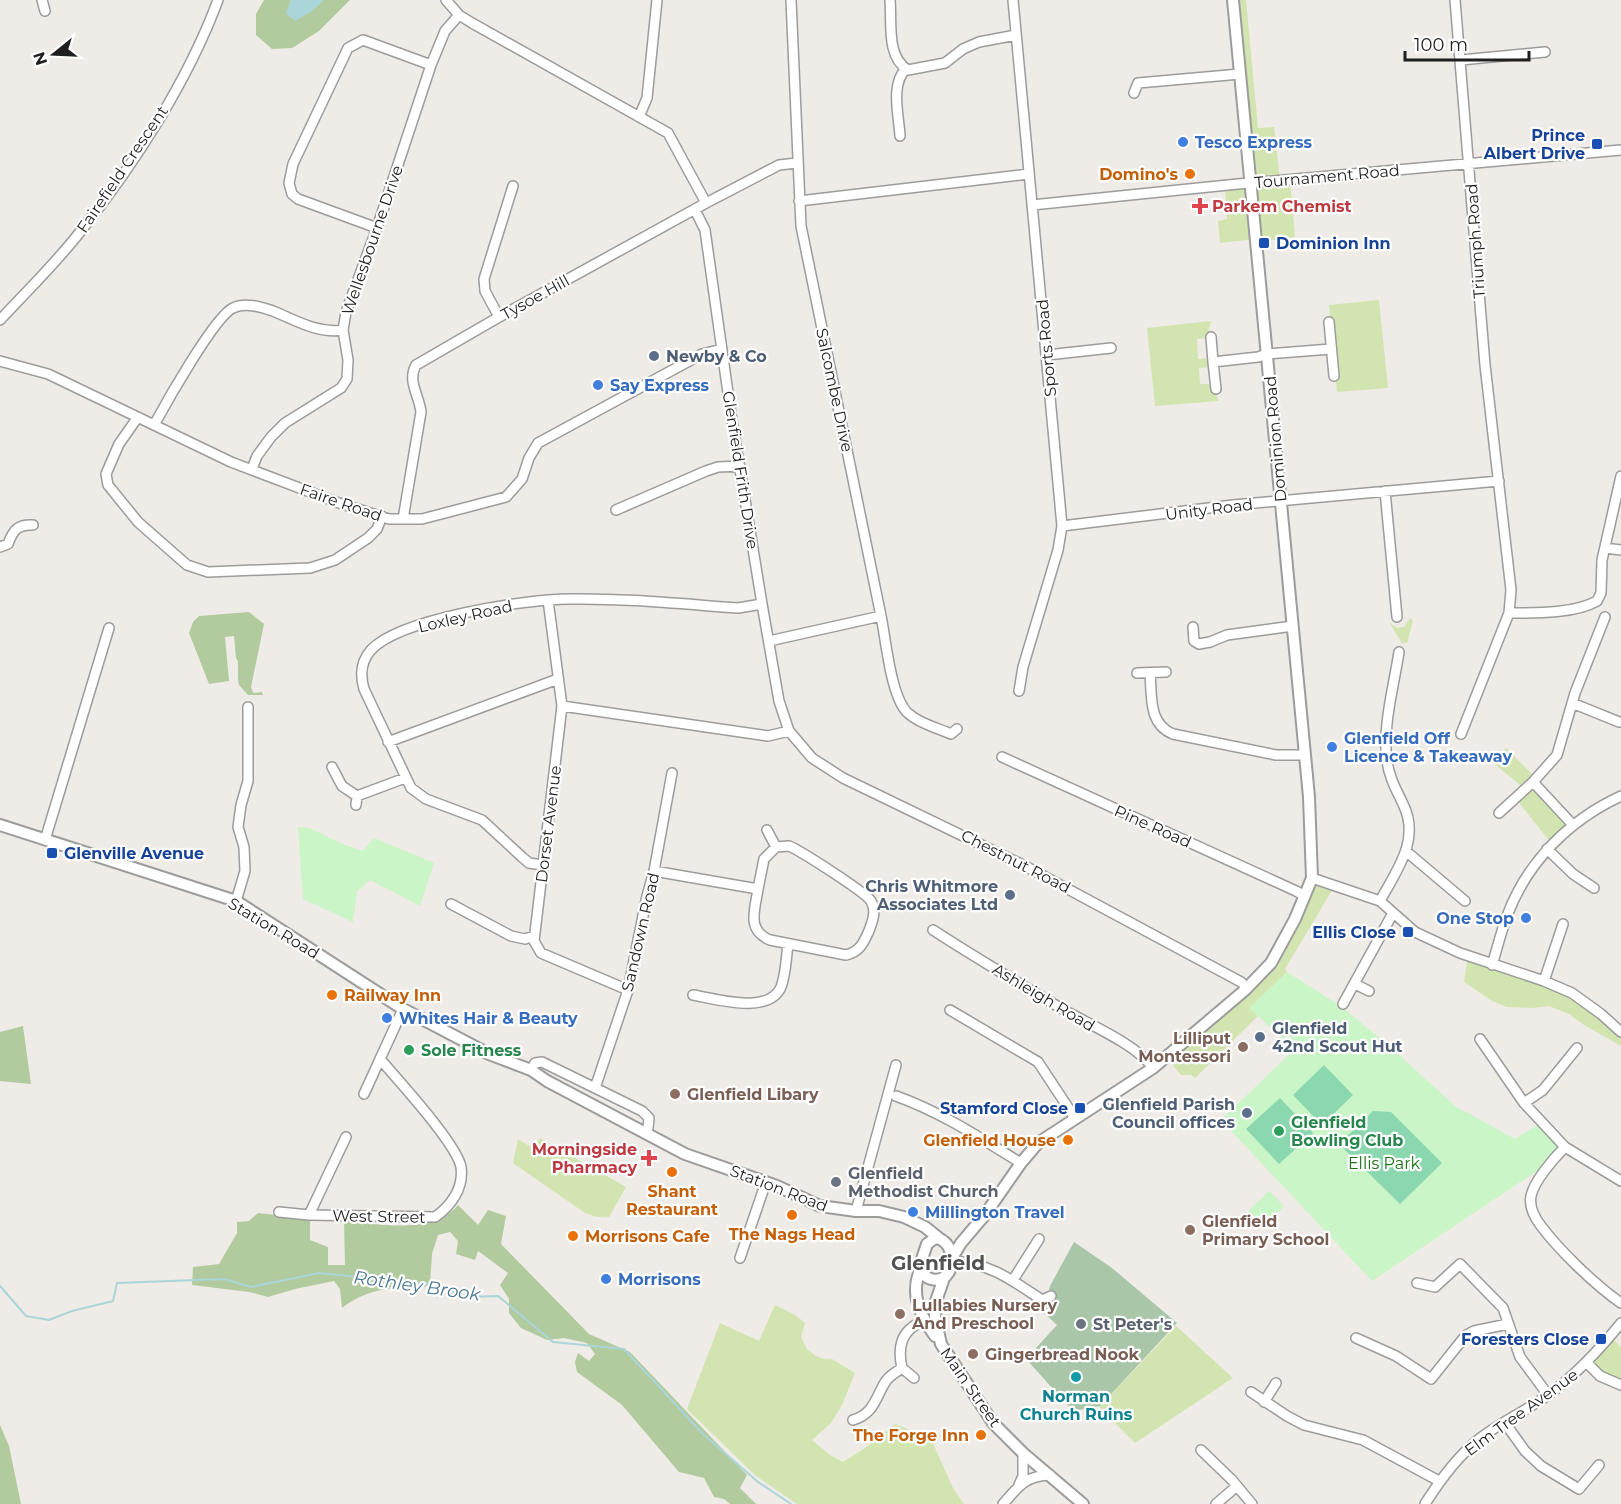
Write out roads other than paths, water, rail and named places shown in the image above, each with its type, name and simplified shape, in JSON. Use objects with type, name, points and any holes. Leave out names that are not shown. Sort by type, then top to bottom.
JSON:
[{"type":"street","points":[[42,0],[45,10]]},
{"type":"street","name":"Fairefield Crescent","points":[[0,320],[80,232],[139,151],[181,81],[218,0]]},
{"type":"street","points":[[446,0],[459,15],[668,133],[706,203]]},
{"type":"street","points":[[639,117],[647,98],[657,0]]},
{"type":"street","name":"Salcombe Drive","points":[[791,0],[801,226],[896,693],[902,707],[914,718],[951,734],[957,729]]},
{"type":"street","points":[[890,0],[895,56],[906,69],[920,69],[945,63],[963,49],[980,42],[1016,35]]},
{"type":"street","name":"Sports Road","points":[[1013,0],[1062,526],[1058,550],[1023,667],[1019,691]]},
{"type":"street","name":"Dominion Road","points":[[1233,0],[1305,755],[1311,822],[1312,878]]},
{"type":"street","name":"Triumph Road","points":[[1455,0],[1483,342],[1511,590],[1509,613],[1461,734]]},
{"type":"street","name":"Wellesbourne Drive","points":[[252,469],[257,456],[285,423],[341,388],[347,379],[348,360],[342,330],[346,312],[377,228],[431,65],[445,31],[459,15]]},
{"type":"street","points":[[377,228],[298,199],[292,194],[289,183],[293,164],[348,48],[363,40],[431,65]]},
{"type":"street","points":[[1461,60],[1545,52]]},
{"type":"street","points":[[900,136],[898,79],[906,69]]},
{"type":"street","points":[[1134,93],[1138,83],[1240,74]]},
{"type":"street","name":"Tournament Road","points":[[1032,205],[1621,150]]},
{"type":"street","name":"Tysoe Hill","points":[[403,519],[421,412],[420,400],[412,384],[412,372],[416,365],[706,203],[779,165],[797,163]]},
{"type":"street","points":[[799,201],[1029,174]]},
{"type":"street","points":[[499,317],[485,291],[484,279],[513,186]]},
{"type":"street","name":"Glenfield Frith Drive","points":[[695,210],[705,230],[762,604],[779,701],[789,730]]},
{"type":"street","points":[[154,425],[202,345],[226,311],[236,306],[248,305],[267,309],[318,329],[330,332],[342,330]]},
{"type":"street","points":[[1329,322],[1334,376]]},
{"type":"street","points":[[1211,337],[1216,389]]},
{"type":"street","points":[[1047,356],[1111,348]]},
{"type":"street","points":[[1213,362],[1267,354],[1331,349]]},
{"type":"street","name":"Faire Road","points":[[0,361],[48,374],[252,469],[339,503],[382,516],[422,519],[506,497],[522,479],[529,458],[538,443],[702,354],[722,350]]},
{"type":"street","points":[[138,417],[119,444],[106,474],[108,485],[138,522],[187,566],[208,572],[310,568],[334,560],[368,538],[377,530],[382,516]]},
{"type":"street","points":[[616,510],[706,471],[718,467],[740,466]]},
{"type":"street","points":[[1509,613],[1541,613],[1597,602],[1601,592],[1601,568],[1621,476]]},
{"type":"street","name":"Unity Road","points":[[1062,526],[1281,501],[1499,481]]},
{"type":"street","points":[[1385,491],[1397,617]]},
{"type":"street","points":[[0,547],[8,544],[14,531],[20,526],[33,525]]},
{"type":"street","points":[[1605,548],[1621,550]]},
{"type":"street","name":"Loxley Road","points":[[542,865],[529,862],[482,820],[426,799],[411,788],[364,689],[362,680],[364,660],[375,646],[417,626],[448,617],[518,603],[548,600],[635,601],[738,608],[762,604]]},
{"type":"street","name":"Dorset Avenue","points":[[534,936],[562,706],[548,600]]},
{"type":"street","points":[[769,641],[881,616]]},
{"type":"street","points":[[1499,813],[1533,783],[1557,754],[1572,703],[1605,617]]},
{"type":"street","points":[[1193,627],[1194,640],[1199,644],[1210,642],[1227,634],[1293,626]]},
{"type":"street","points":[[45,840],[109,628]]},
{"type":"street","points":[[1380,901],[1407,852],[1410,836],[1404,805],[1393,786],[1389,773],[1385,745],[1399,652]]},
{"type":"street","points":[[1137,673],[1166,672]]},
{"type":"street","points":[[1150,674],[1153,710],[1163,730],[1276,755],[1305,755]]},
{"type":"street","points":[[388,742],[558,679]]},
{"type":"street","points":[[1572,703],[1620,722]]},
{"type":"street","points":[[562,706],[768,736],[789,730]]},
{"type":"street","points":[[236,901],[245,871],[244,848],[238,827],[248,781],[248,707]]},
{"type":"street","name":"Chestnut Road","points":[[789,730],[812,758],[843,778],[1025,866],[1241,982],[1247,988]]},
{"type":"street","name":"Pine Road","points":[[1002,757],[1305,897]]},
{"type":"street","points":[[332,767],[342,786],[357,801],[405,778]]},
{"type":"street","name":"Sandown Road","points":[[595,1088],[628,990],[654,871],[672,773]]},
{"type":"street","points":[[1533,783],[1573,825]]},
{"type":"street","points":[[1492,965],[1515,897],[1547,849],[1587,814],[1621,796]]},
{"type":"street","name":"Station Road","points":[[0,825],[236,901],[403,1009],[489,1054],[531,1070],[685,1155],[766,1182],[820,1206],[856,1211],[879,1211],[896,1215],[918,1224],[941,1239]]},
{"type":"street","points":[[767,828],[776,847]]},
{"type":"street","points":[[789,846],[865,895],[873,908],[873,921],[860,948],[854,953],[837,955],[788,945],[761,936],[756,929],[753,921],[758,889],[764,859],[776,847],[789,846]]},
{"type":"street","points":[[1547,849],[1573,874],[1594,888]]},
{"type":"street","points":[[1407,852],[1465,901]]},
{"type":"street","points":[[654,871],[758,889]]},
{"type":"street","points":[[921,1268],[929,1279],[944,1278],[949,1273],[952,1260],[966,1236],[984,1216],[1038,1143],[1153,1068],[1247,988],[1271,963],[1285,940],[1312,878],[1380,901],[1415,932],[1460,953],[1544,981],[1572,993],[1621,1032]]},
{"type":"street","points":[[451,904],[511,936],[525,939],[534,936],[536,946],[541,953],[628,990]]},
{"type":"street","points":[[1343,1004],[1394,913]]},
{"type":"street","points":[[1544,981],[1558,929]]},
{"type":"street","name":"Ashleigh Road","points":[[933,930],[1063,1010],[1133,1049],[1153,1068]]},
{"type":"street","points":[[693,995],[753,1004],[765,1001],[775,995],[781,987],[788,945]]},
{"type":"street","points":[[1355,984],[1369,991]]},
{"type":"street","points":[[364,1094],[403,1009]]},
{"type":"street","points":[[950,1010],[1038,1062],[1075,1118]]},
{"type":"street","points":[[1480,1039],[1524,1103],[1565,1147],[1621,1181]]},
{"type":"street","points":[[1524,1103],[1543,1090],[1577,1048]]},
{"type":"street","name":"West Street","points":[[279,1212],[309,1215],[435,1217],[454,1200],[461,1166],[456,1155],[418,1103],[380,1059]]},
{"type":"street","name":"Station Road","points":[[531,1070],[535,1063],[542,1062],[647,1115],[649,1123],[645,1133]]},
{"type":"street","points":[[856,1211],[896,1065]]},
{"type":"street","points":[[896,1096],[946,1117],[1021,1163]]},
{"type":"street","name":"West Street","points":[[309,1215],[346,1137]]},
{"type":"street","points":[[1565,1147],[1549,1163],[1531,1196],[1533,1211],[1540,1225],[1575,1262],[1621,1303]]},
{"type":"street","points":[[740,1258],[766,1182]]},
{"type":"street","points":[[918,1224],[927,1244]]},
{"type":"street","points":[[940,1344],[924,1321],[919,1309],[915,1292],[921,1268],[920,1262],[931,1240],[954,1240],[966,1236]]},
{"type":"street","points":[[941,1239],[950,1249],[952,1260]]},
{"type":"street","points":[[1013,1280],[1039,1239]]},
{"type":"street","points":[[952,1260],[971,1262],[990,1268],[1013,1280],[1042,1300],[1051,1296]]},
{"type":"street","points":[[1417,1283],[1435,1287],[1460,1264],[1503,1308],[1520,1357],[1548,1395]]},
{"type":"street","name":"Main Street","points":[[944,1278],[936,1301],[936,1327],[940,1344],[993,1423],[1023,1453],[1083,1504]]},
{"type":"street","points":[[914,1378],[902,1368],[900,1353],[902,1340],[914,1325],[924,1321],[931,1314],[936,1301]]},
{"type":"street","name":"Elm Tree Avenue","points":[[1425,1504],[1439,1480],[1457,1459],[1479,1439],[1548,1395],[1587,1363],[1621,1323]]},
{"type":"street","points":[[1356,1338],[1396,1356],[1431,1379],[1466,1335],[1474,1331],[1508,1324]]},
{"type":"street","points":[[1587,1363],[1600,1376],[1621,1384]]},
{"type":"street","points":[[853,1420],[867,1414],[877,1401],[884,1383],[902,1368]]},
{"type":"street","points":[[1264,1402],[1276,1383]]},
{"type":"street","points":[[1251,1392],[1305,1425],[1363,1440],[1439,1480]]},
{"type":"street","points":[[1505,1423],[1525,1451],[1541,1466],[1579,1489],[1599,1465]]},
{"type":"street","points":[[1201,1450],[1252,1504]]},
{"type":"street","points":[[1004,1504],[1019,1486],[1023,1476],[1023,1453]]},
{"type":"street","points":[[1019,1486],[1035,1476],[1050,1475]]},
{"type":"street","points":[[1216,1504],[1237,1486]]},
{"type":"water","points":[[291,0],[324,0],[311,12],[295,21],[286,13]]},
{"type":"waterway","name":"Rothley Brook","points":[[0,1286],[26,1316],[49,1320],[72,1311],[113,1301],[117,1283],[224,1279],[251,1287],[319,1273],[429,1284],[468,1297],[498,1296],[553,1342],[624,1349],[703,1434],[758,1482],[791,1504]]},
{"type":"place","name":"Tesco Express","points":[[1183,142]]},
{"type":"place","name":"Prince Albert Drive","points":[[1597,144]]},
{"type":"place","name":"Domino's","points":[[1190,174]]},
{"type":"place","name":"Parkem Chemist","points":[[1200,206]]},
{"type":"place","name":"Dominion Inn","points":[[1264,243]]},
{"type":"place","name":"Newby & Co","points":[[654,356]]},
{"type":"place","name":"Say Express","points":[[598,385]]},
{"type":"place","name":"Glenfield Off Licence & Takeaway","points":[[1332,747]]},
{"type":"place","name":"Glenville Avenue","points":[[52,853]]},
{"type":"place","name":"Chris Whitmore Associates Ltd","points":[[1010,895]]},
{"type":"place","name":"One Stop","points":[[1526,918]]},
{"type":"place","name":"Ellis Close","points":[[1408,932]]},
{"type":"place","name":"Railway Inn","points":[[332,995]]},
{"type":"place","name":"Whites Hair & Beauty","points":[[387,1018]]},
{"type":"place","name":"Glenfield 42nd Scout Hut","points":[[1260,1037]]},
{"type":"place","name":"Lilliput Montessori","points":[[1243,1047]]},
{"type":"place","name":"Sole Fitness","points":[[409,1050]]},
{"type":"place","name":"Glenfield Libary","points":[[675,1094]]},
{"type":"place","name":"Stamford Close","points":[[1080,1108]]},
{"type":"place","name":"Glenfield Parish Council offices","points":[[1247,1113]]},
{"type":"place","name":"Glenfield Bowling Club","points":[[1279,1131]]},
{"type":"place","name":"Glenfield House","points":[[1068,1140]]},
{"type":"place","name":"Morningside Pharmacy","points":[[649,1158]]},
{"type":"place","name":"Shant Restaurant","points":[[672,1172]]},
{"type":"place","name":"Glenfield Methodist Church","points":[[836,1182]]},
{"type":"place","name":"Millington Travel","points":[[913,1212]]},
{"type":"place","name":"The Nags Head","points":[[792,1215]]},
{"type":"place","name":"Glenfield Primary School","points":[[1190,1230]]},
{"type":"place","name":"Morrisons Cafe","points":[[573,1236]]},
{"type":"place","name":"Morrisons","points":[[606,1279]]},
{"type":"place","name":"Lullabies Nursery And Preschool","points":[[900,1314]]},
{"type":"place","name":"St Peter's","points":[[1081,1324]]},
{"type":"place","name":"Foresters Close","points":[[1601,1339]]},
{"type":"place","name":"Gingerbread Nook","points":[[973,1354]]},
{"type":"place","name":"Norman Church Ruins","points":[[1076,1377]]},
{"type":"place","name":"The Forge Inn","points":[[981,1435]]},
{"type":"district","name":"Glenfield","points":[[938,1263]]},
{"type":"park label","name":"Ellis Park","points":[[1384,1163]]}]
